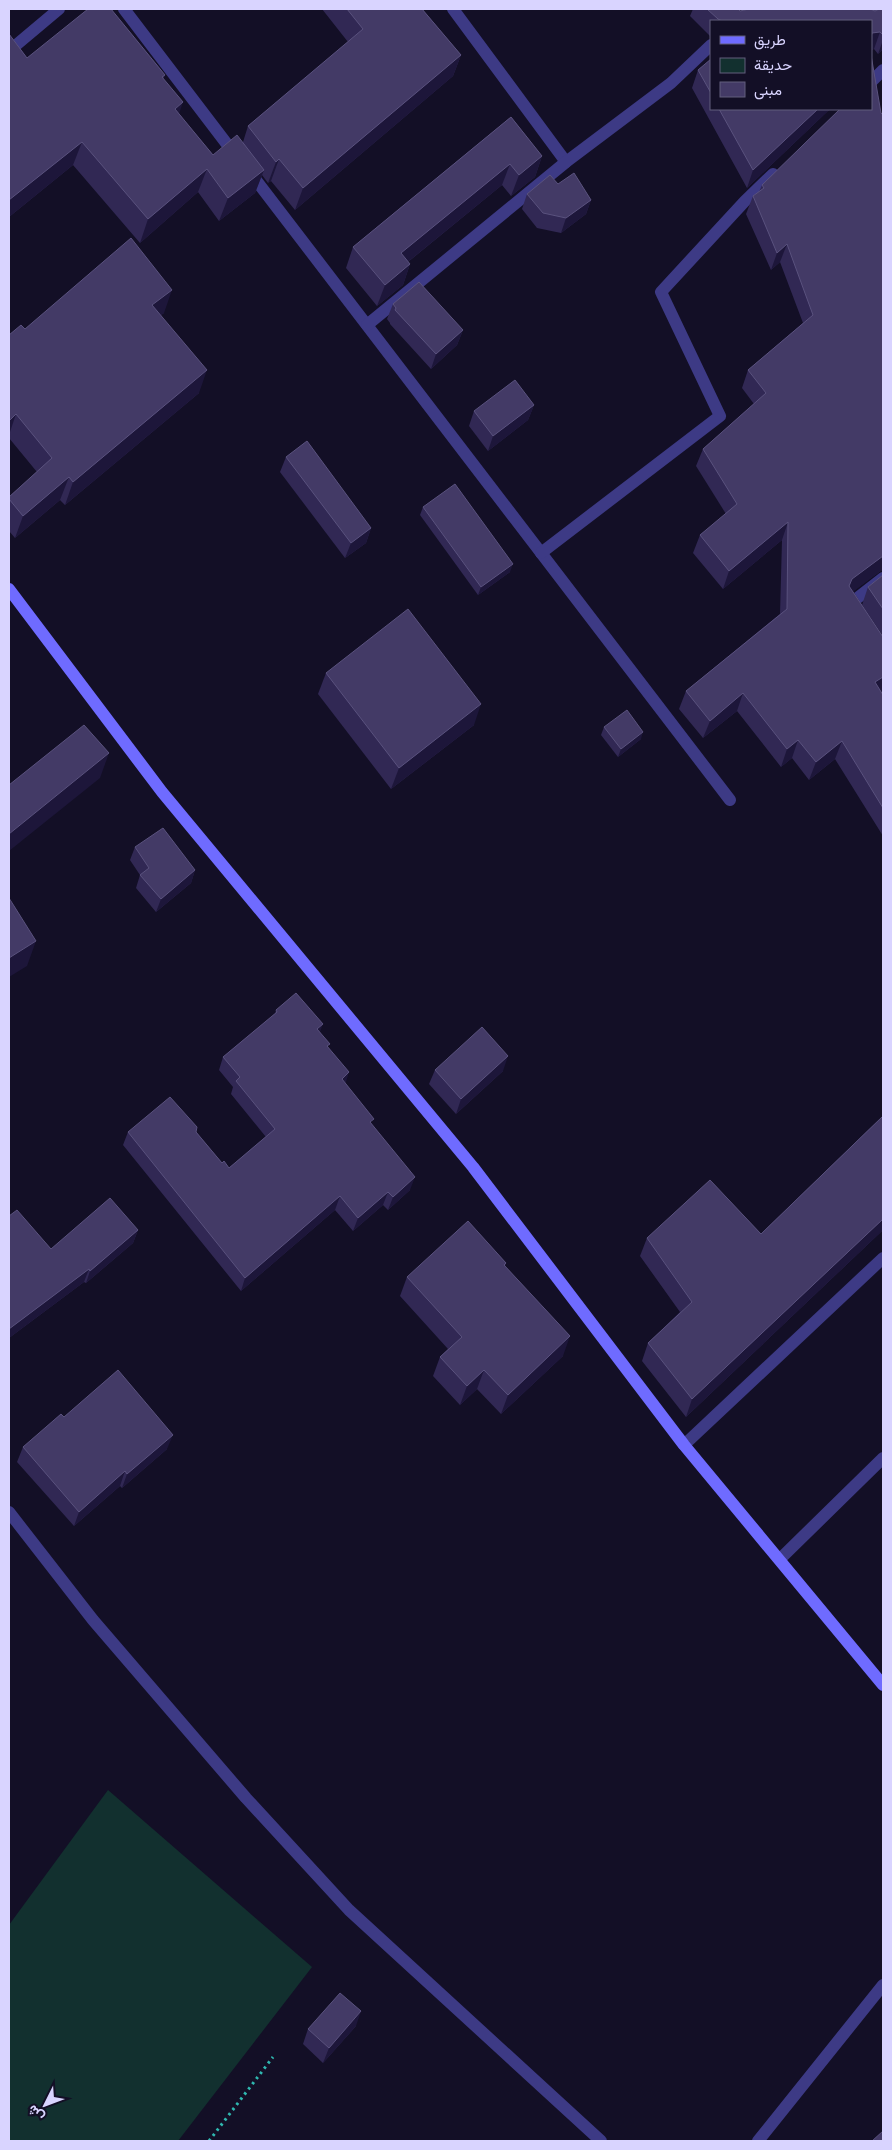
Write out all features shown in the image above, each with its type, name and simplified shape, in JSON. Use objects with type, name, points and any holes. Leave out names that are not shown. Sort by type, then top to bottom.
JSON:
[{"type":"street","points":[[9,51],[59,9]]},
{"type":"street","points":[[124,9],[730,800]]},
{"type":"street","points":[[453,9],[566,162]]},
{"type":"street","points":[[366,325],[566,162],[671,84],[710,46]]},
{"type":"street","points":[[876,96],[872,81],[883,70]]},
{"type":"street","points":[[541,553],[720,416],[661,292],[745,201],[780,168]]},
{"type":"street","points":[[862,619],[852,603],[883,578]]},
{"type":"street","points":[[9,589],[162,792],[473,1167],[684,1445],[883,1685]]},
{"type":"street","points":[[684,1445],[883,1258]]},
{"type":"street","points":[[780,1559],[883,1458]]},
{"type":"street","points":[[9,1512],[93,1620],[246,1798],[349,1910],[601,2141]]},
{"type":"street","points":[[758,2141],[883,1985]]},
{"type":"path","points":[[209,2141],[273,2057]]},
{"type":"green space","points":[[108,1790],[312,1967],[178,2141],[9,2141],[9,1925]]},
{"type":"building","points":[[88,9],[111,9],[165,75],[162,77],[183,102],[175,109],[213,155],[237,135],[264,170],[228,198],[207,169],[148,219],[82,142],[9,200],[9,34],[27,58]]},
{"type":"building","points":[[347,9],[422,9],[461,55],[303,188],[279,159],[276,162],[248,126],[363,29]]},
{"type":"building","points":[[707,9],[738,9],[740,11],[749,9],[870,9],[875,11],[883,9],[883,35],[880,32],[872,33],[872,20],[718,19]]},
{"type":"building","points":[[710,60],[710,91],[698,70]]},
{"type":"building","points":[[872,61],[881,113],[883,115],[883,556],[852,579],[849,586],[883,637],[883,677],[875,682],[883,695],[883,808],[842,741],[816,762],[798,740],[787,749],[743,693],[710,721],[686,691],[787,609],[788,522],[729,571],[700,535],[737,504],[703,449],[766,393],[748,370],[813,315],[787,244],[777,253],[753,196],[764,188],[762,185],[839,110],[872,110]]},
{"type":"building","points":[[720,110],[817,110],[753,170]]},
{"type":"building","points":[[511,117],[542,156],[519,175],[510,164],[401,253],[410,264],[385,285],[353,247]]},
{"type":"building","points":[[574,173],[591,200],[566,218],[543,213],[527,194],[550,175],[558,184]]},
{"type":"building","points":[[131,238],[172,290],[152,305],[207,370],[73,482],[69,477],[23,516],[9,497],[52,458],[16,414],[9,421],[9,335],[21,325],[25,329]]},
{"type":"building","points":[[419,282],[463,330],[436,354],[395,310],[396,308],[393,304]]},
{"type":"building","points":[[515,380],[534,405],[493,436],[474,411]]},
{"type":"building","points":[[307,441],[371,528],[351,543],[286,457]]},
{"type":"building","points":[[455,484],[513,564],[481,587],[423,507]]},
{"type":"building","points":[[883,575],[883,609],[868,587]]},
{"type":"building","points":[[408,609],[481,704],[399,768],[326,673]]},
{"type":"building","points":[[627,710],[643,732],[621,749],[604,727]]},
{"type":"building","points":[[84,725],[109,753],[9,834],[9,785]]},
{"type":"building","points":[[163,828],[195,870],[161,899],[140,875],[149,868],[135,847]]},
{"type":"building","points":[[9,898],[36,941],[9,958]]},
{"type":"building","points":[[296,993],[323,1024],[317,1029],[330,1044],[327,1046],[349,1072],[342,1079],[374,1119],[370,1122],[415,1177],[393,1197],[388,1192],[358,1218],[340,1196],[245,1278],[128,1132],[170,1097],[197,1127],[196,1132],[222,1163],[224,1161],[229,1168],[275,1129],[236,1081],[240,1077],[223,1057],[277,1012],[276,1010]]},
{"type":"building","points":[[482,1027],[508,1056],[461,1099],[435,1070]]},
{"type":"building","points":[[883,1116],[883,1219],[692,1399],[648,1343],[692,1302],[647,1238],[710,1180],[761,1234]]},
{"type":"building","points":[[110,1198],[138,1230],[90,1271],[89,1269],[9,1329],[9,1216],[17,1210],[51,1249]]},
{"type":"building","points":[[468,1221],[506,1263],[504,1265],[570,1336],[508,1395],[484,1370],[467,1386],[440,1357],[462,1337],[407,1277]]},
{"type":"building","points":[[118,1370],[173,1435],[127,1474],[125,1471],[79,1512],[23,1447],[61,1414],[64,1417]]},
{"type":"building","points":[[340,1993],[361,2011],[329,2048],[308,2029]]},
{"type":"building","points":[[883,2131],[883,2141],[872,2141]]}]
